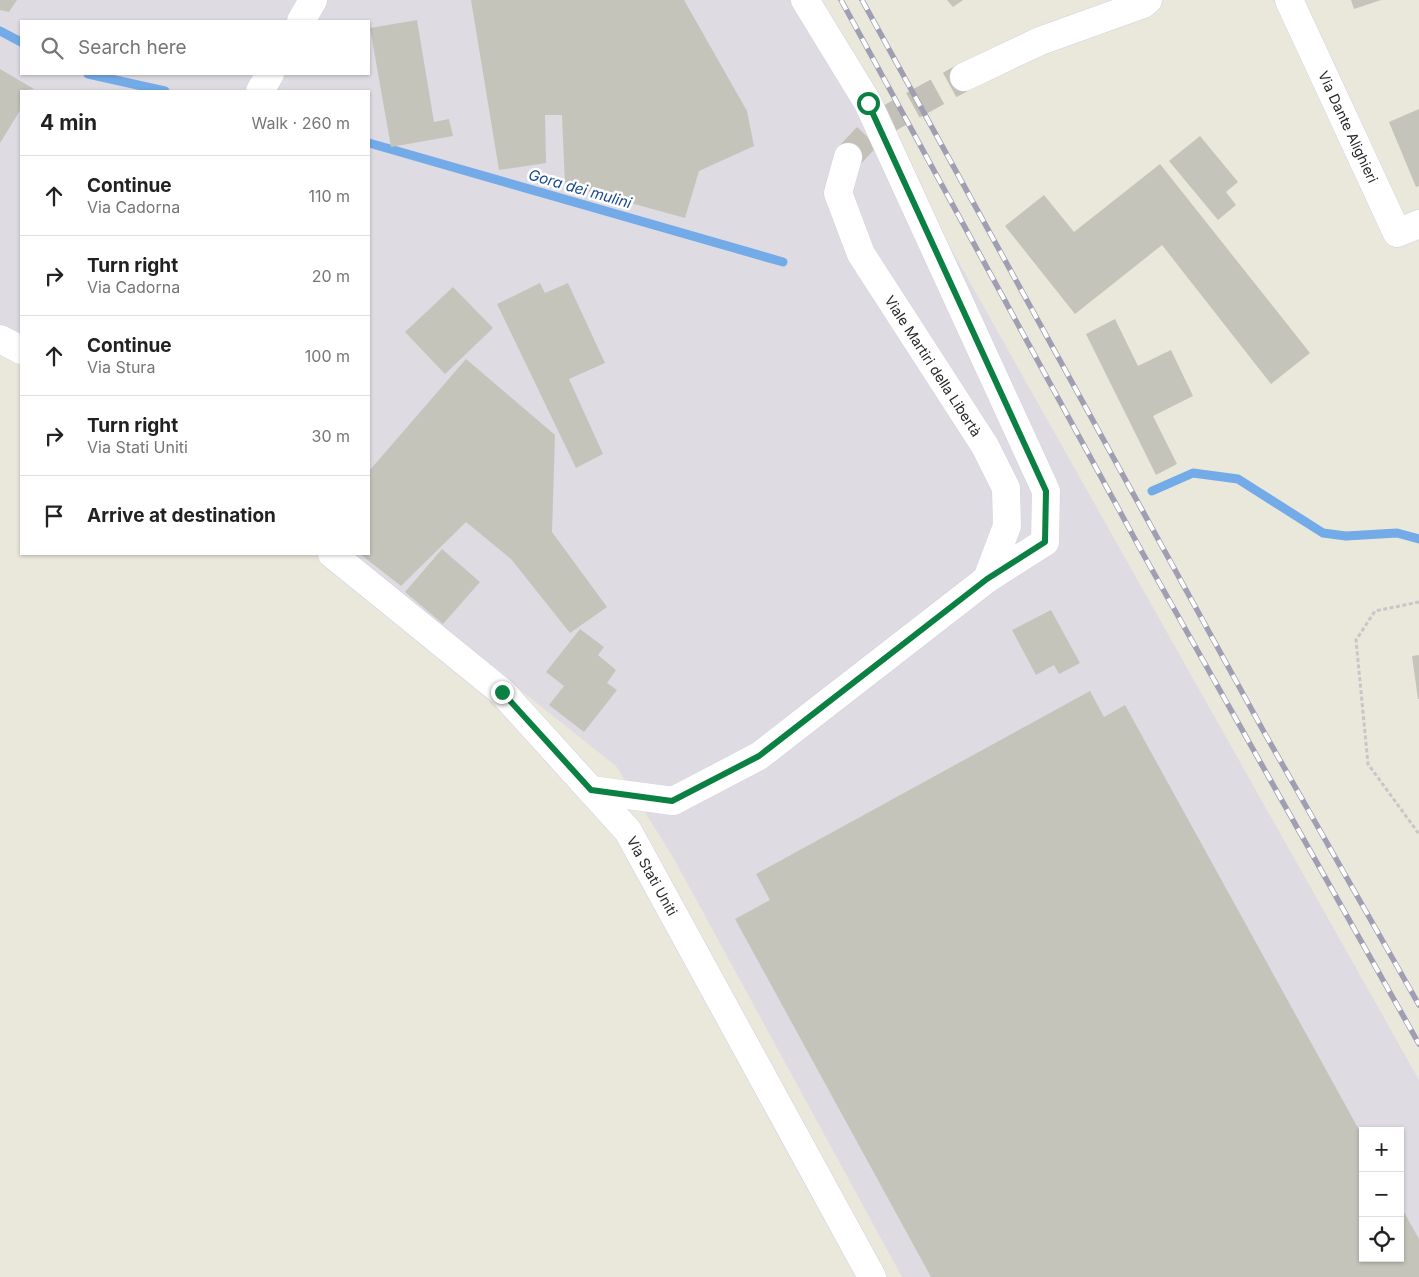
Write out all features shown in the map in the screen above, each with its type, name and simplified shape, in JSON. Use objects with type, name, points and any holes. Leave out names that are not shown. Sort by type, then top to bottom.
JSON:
[{"type":"street","points":[[302,20],[313,0]]},
{"type":"street","points":[[591,790],[672,801],[759,756],[987,579],[1045,542],[1046,491],[868,103],[805,0]]},
{"type":"street","points":[[964,77],[1040,42],[1143,4],[1148,0]]},
{"type":"street","name":"Via Dante Alighieri","points":[[1289,0],[1397,233],[1419,224]]},
{"type":"street","points":[[261,90],[269,75]]},
{"type":"street","name":"Viale Martiri della Libertà","points":[[848,156],[838,193],[861,254],[985,446],[1006,488],[1007,526],[987,579]]},
{"type":"street","points":[[0,339],[20,349]]},
{"type":"street","name":"Via Stati Uniti","points":[[333,555],[502,692],[628,831],[872,1277]]},
{"type":"path","points":[[1419,602],[1375,611],[1356,640],[1368,764],[1419,834]]},
{"type":"shaded area","points":[[0,0],[811,0],[1419,1080],[1419,1277],[902,1277],[673,857],[616,766],[350,555],[370,555],[370,90],[20,90],[20,339],[0,329]]},
{"type":"building","points":[[0,0],[17,0],[9,12],[0,10]]},
{"type":"building","points":[[471,0],[684,0],[747,111],[754,146],[699,171],[685,218],[565,185],[562,115],[545,115],[546,163],[499,170]]},
{"type":"building","points":[[947,0],[963,0],[953,7]]},
{"type":"building","points":[[1351,0],[1381,0],[1354,9]]},
{"type":"building","points":[[417,20],[434,122],[449,119],[453,136],[391,147],[370,28]]},
{"type":"building","points":[[0,69],[34,89],[20,90],[20,111],[0,143]]},
{"type":"building","points":[[1419,109],[1419,186],[1416,187],[1389,122]]},
{"type":"building","points":[[1200,136],[1238,182],[1226,192],[1236,205],[1218,220],[1169,161]]},
{"type":"building","points":[[1160,164],[1310,353],[1271,384],[1162,245],[1075,314],[1005,226],[1044,195],[1074,232]]},
{"type":"building","points":[[540,283],[545,293],[568,283],[605,363],[569,379],[603,454],[576,468],[497,304]]},
{"type":"building","points":[[453,287],[493,328],[445,374],[405,332]]},
{"type":"building","points":[[1115,319],[1138,366],[1171,350],[1193,396],[1153,416],[1177,464],[1156,475],[1086,334]]},
{"type":"building","points":[[466,359],[555,435],[552,532],[607,607],[570,633],[511,559],[466,522],[401,586],[361,555],[370,555],[370,470]]},
{"type":"building","points":[[442,549],[480,582],[443,624],[405,592]]},
{"type":"building","points":[[1051,610],[1080,663],[1059,674],[1054,665],[1036,675],[1012,630]]},
{"type":"building","points":[[580,629],[604,647],[598,655],[616,670],[607,683],[617,690],[584,732],[549,705],[564,686],[546,672]]},
{"type":"building","points":[[1419,655],[1419,699],[1418,699],[1412,656]]},
{"type":"building","points":[[1090,691],[1104,717],[1125,705],[1359,1130],[1359,1262],[1404,1262],[1404,1212],[1419,1239],[1419,1277],[931,1277],[735,919],[770,900],[756,874]]},
{"type":"waterway","name":"Gora dei mulini","points":[[0,31],[20,41]]},
{"type":"waterway","name":"Gora dei mulini","points":[[93,75],[160,90]]},
{"type":"waterway","name":"Gora dei mulini","points":[[370,143],[783,262]]},
{"type":"waterway","name":"Gora dei mulini","points":[[1152,491],[1193,473],[1238,479],[1323,533],[1346,536],[1397,533],[1419,539]]},
{"type":"tunnel","points":[[848,157],[879,124],[964,77]]},
{"type":"railway","points":[[841,0],[1142,552],[1419,1044]]},
{"type":"railway","points":[[862,0],[1264,732],[1419,1005]]},
{"type":"route","points":[[502,692],[591,790],[672,801],[759,756],[987,579],[1045,542],[1046,491],[868,103]]}]
